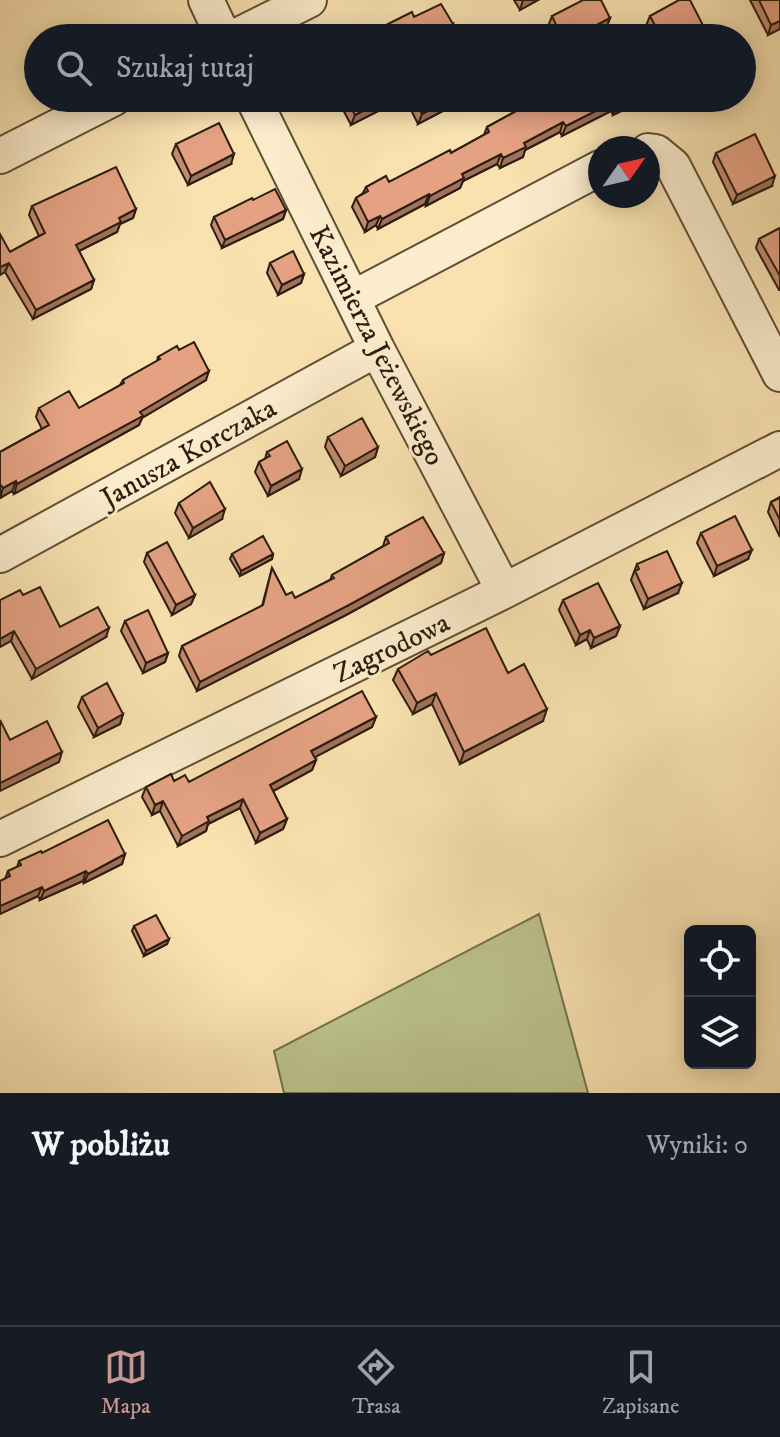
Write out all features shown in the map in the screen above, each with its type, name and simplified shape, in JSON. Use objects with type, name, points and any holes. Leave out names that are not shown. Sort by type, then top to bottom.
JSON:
[{"type":"street","points":[[206,0],[217,24]]},
{"type":"street","points":[[261,24],[309,0]]},
{"type":"street","points":[[0,156],[86,112]]},
{"type":"street","name":"Kazimierza Jeżewskiego","points":[[260,112],[377,349],[504,591]]},
{"type":"street","points":[[660,157],[673,166],[780,374]]},
{"type":"street","points":[[353,298],[588,174]]},
{"type":"street","name":"Janusza Korczaka","points":[[0,555],[377,349]]},
{"type":"street","name":"Zagrodowa","points":[[0,839],[504,591],[780,449]]},
{"type":"green space","points":[[539,914],[588,1093],[284,1093],[274,1051]]},
{"type":"building","points":[[583,0],[601,0],[610,18],[599,24],[556,24],[552,16]]},
{"type":"building","points":[[679,0],[690,0],[702,24],[654,24],[650,16]]},
{"type":"building","points":[[759,0],[780,0],[780,21],[771,25]]},
{"type":"building","points":[[441,4],[453,24],[388,24],[412,12],[414,17]]},
{"type":"building","points":[[514,112],[593,112],[566,126],[563,122],[524,143],[526,147],[503,158],[501,154],[462,174],[464,178],[430,196],[382,219],[380,216],[368,222],[356,198],[368,191],[366,187],[386,176],[389,182],[450,150],[451,153],[489,132],[487,127]]},
{"type":"building","points":[[219,123],[234,154],[191,176],[176,144]]},
{"type":"building","points":[[755,134],[775,176],[737,195],[716,153]]},
{"type":"building","points":[[116,167],[136,209],[119,218],[121,222],[76,245],[94,280],[36,310],[9,263],[0,267],[0,234],[10,252],[45,233],[32,206]]},
{"type":"building","points":[[275,189],[286,210],[225,240],[214,217]]},
{"type":"building","points":[[780,228],[780,276],[759,239]]},
{"type":"building","points":[[293,251],[304,274],[282,285],[270,263]]},
{"type":"building","points":[[194,342],[209,371],[140,412],[143,416],[17,484],[16,481],[3,488],[0,484],[0,452],[49,425],[39,408],[69,391],[79,408],[124,383],[123,380],[177,346],[179,350]]},
{"type":"building","points":[[362,418],[378,447],[345,466],[328,437]]},
{"type":"building","points":[[287,441],[302,469],[271,486],[259,462],[270,456],[267,452]]},
{"type":"building","points":[[210,482],[225,509],[193,528],[179,503]]},
{"type":"building","points":[[780,498],[780,520],[771,502]]},
{"type":"building","points":[[735,516],[752,550],[717,566],[701,533]]},
{"type":"building","points":[[423,517],[444,553],[200,682],[182,646],[263,605],[272,568],[286,595],[292,592],[295,598],[334,578],[332,575],[389,543],[386,537]]},
{"type":"building","points":[[263,536],[273,554],[241,571],[232,554]]},
{"type":"building","points":[[167,542],[195,595],[176,605],[147,553]]},
{"type":"building","points":[[667,551],[682,583],[648,599],[635,571],[639,569],[637,564]]},
{"type":"building","points":[[598,583],[620,626],[594,638],[590,630],[580,635],[563,600]]},
{"type":"building","points":[[40,587],[60,627],[98,607],[109,628],[36,669],[14,631],[0,639],[0,600],[20,590],[23,595]]},
{"type":"building","points":[[148,610],[168,653],[146,663],[125,621]]},
{"type":"building","points":[[486,628],[508,673],[524,664],[547,709],[464,752],[436,693],[417,703],[398,669],[428,651],[431,655]]},
{"type":"building","points":[[107,683],[123,714],[98,728],[82,697]]},
{"type":"building","points":[[362,691],[376,717],[311,751],[316,760],[270,785],[287,819],[260,833],[243,799],[207,817],[209,821],[182,836],[163,801],[155,805],[146,787],[171,774],[174,781],[185,775],[189,782]]},
{"type":"building","points":[[0,720],[10,740],[47,721],[62,752],[0,783]]},
{"type":"building","points":[[108,820],[125,854],[88,874],[86,871],[44,891],[42,887],[0,906],[0,881],[10,876],[8,871],[21,865],[19,861]]},
{"type":"building","points":[[156,915],[169,939],[146,951],[134,926]]}]
